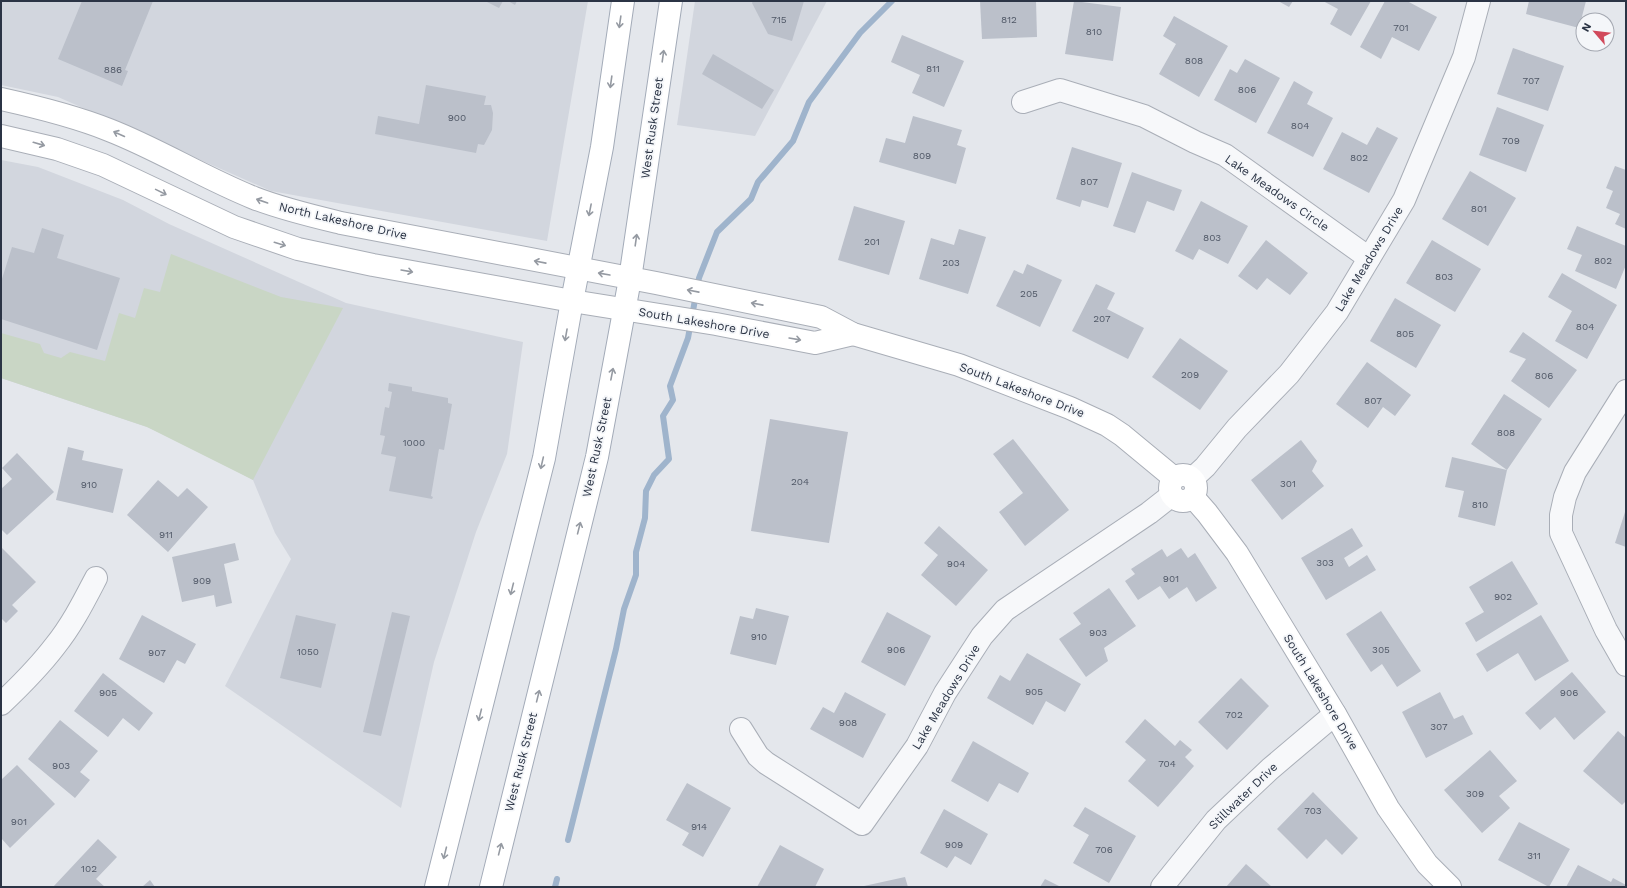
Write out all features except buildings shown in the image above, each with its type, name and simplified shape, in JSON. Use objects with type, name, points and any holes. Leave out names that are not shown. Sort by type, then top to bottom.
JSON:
[{"type":"main road","points":[[436,887],[544,458],[572,301],[602,147],[623,1]]},
{"type":"main road","name":"West Rusk Street","points":[[491,887],[597,457],[630,279],[671,1]]},
{"type":"main road","name":"North Lakeshore Drive","points":[[1,100],[84,120],[140,143],[228,187],[277,206],[341,223],[630,279]]},
{"type":"main road","points":[[1,136],[56,149],[103,165],[234,228],[298,249],[373,265],[572,301],[625,309]]},
{"type":"main road","points":[[126,175],[140,143]]},
{"type":"main road","name":"South Lakeshore Drive","points":[[630,279],[820,317],[853,334],[959,365],[1070,408],[1107,425],[1122,435],[1183,487],[1207,513],[1237,553],[1335,714],[1388,808],[1427,864],[1450,887]]},
{"type":"main road","name":"South Lakeshore Drive","points":[[625,309],[716,324],[815,343],[853,334]]},
{"type":"street","name":"Lake Meadows Drive","points":[[741,729],[758,756],[766,763],[862,824],[917,746],[945,693],[982,636],[1005,610],[1149,513],[1183,487],[1205,467],[1237,428],[1295,366],[1338,312],[1404,200],[1464,57],[1479,1]]},
{"type":"street","name":"Lake Meadows Circle","points":[[1023,102],[1060,90],[1144,116],[1195,142],[1225,155],[1369,258]]},
{"type":"street","points":[[1626,391],[1575,472],[1565,497],[1561,515],[1561,533],[1606,630],[1626,665]]},
{"type":"street","points":[[1,704],[28,678],[56,645],[74,618],[96,578]]},
{"type":"street","name":"Stillwater Drive","points":[[1162,887],[1216,820],[1270,769],[1335,714]]},
{"type":"shaded area","points":[[1,1],[588,1],[547,241],[271,191],[58,97],[1,85]]},
{"type":"shaded area","points":[[695,1],[827,1],[755,136],[677,125]]},
{"type":"shaded area","points":[[1,160],[38,167],[123,200],[169,224],[346,303],[523,342],[507,454],[476,532],[434,662],[401,808],[225,686],[291,559],[275,533],[253,480],[192,447],[147,427],[1,378]]},
{"type":"green space","points":[[171,254],[281,297],[343,308],[253,480],[147,427],[1,378],[1,333],[40,344],[44,353],[61,358],[70,352],[105,361],[119,313],[135,318],[144,288],[160,292]]},
{"type":"waterway","points":[[568,840],[616,649],[624,609],[636,575],[636,552],[645,518],[646,491],[654,475],[669,459],[663,416],[673,400],[670,386],[688,338],[699,278],[717,232],[751,199],[758,182],[793,141],[809,102],[860,33],[892,1]]},
{"type":"waterway","points":[[555,887],[557,879]]}]
